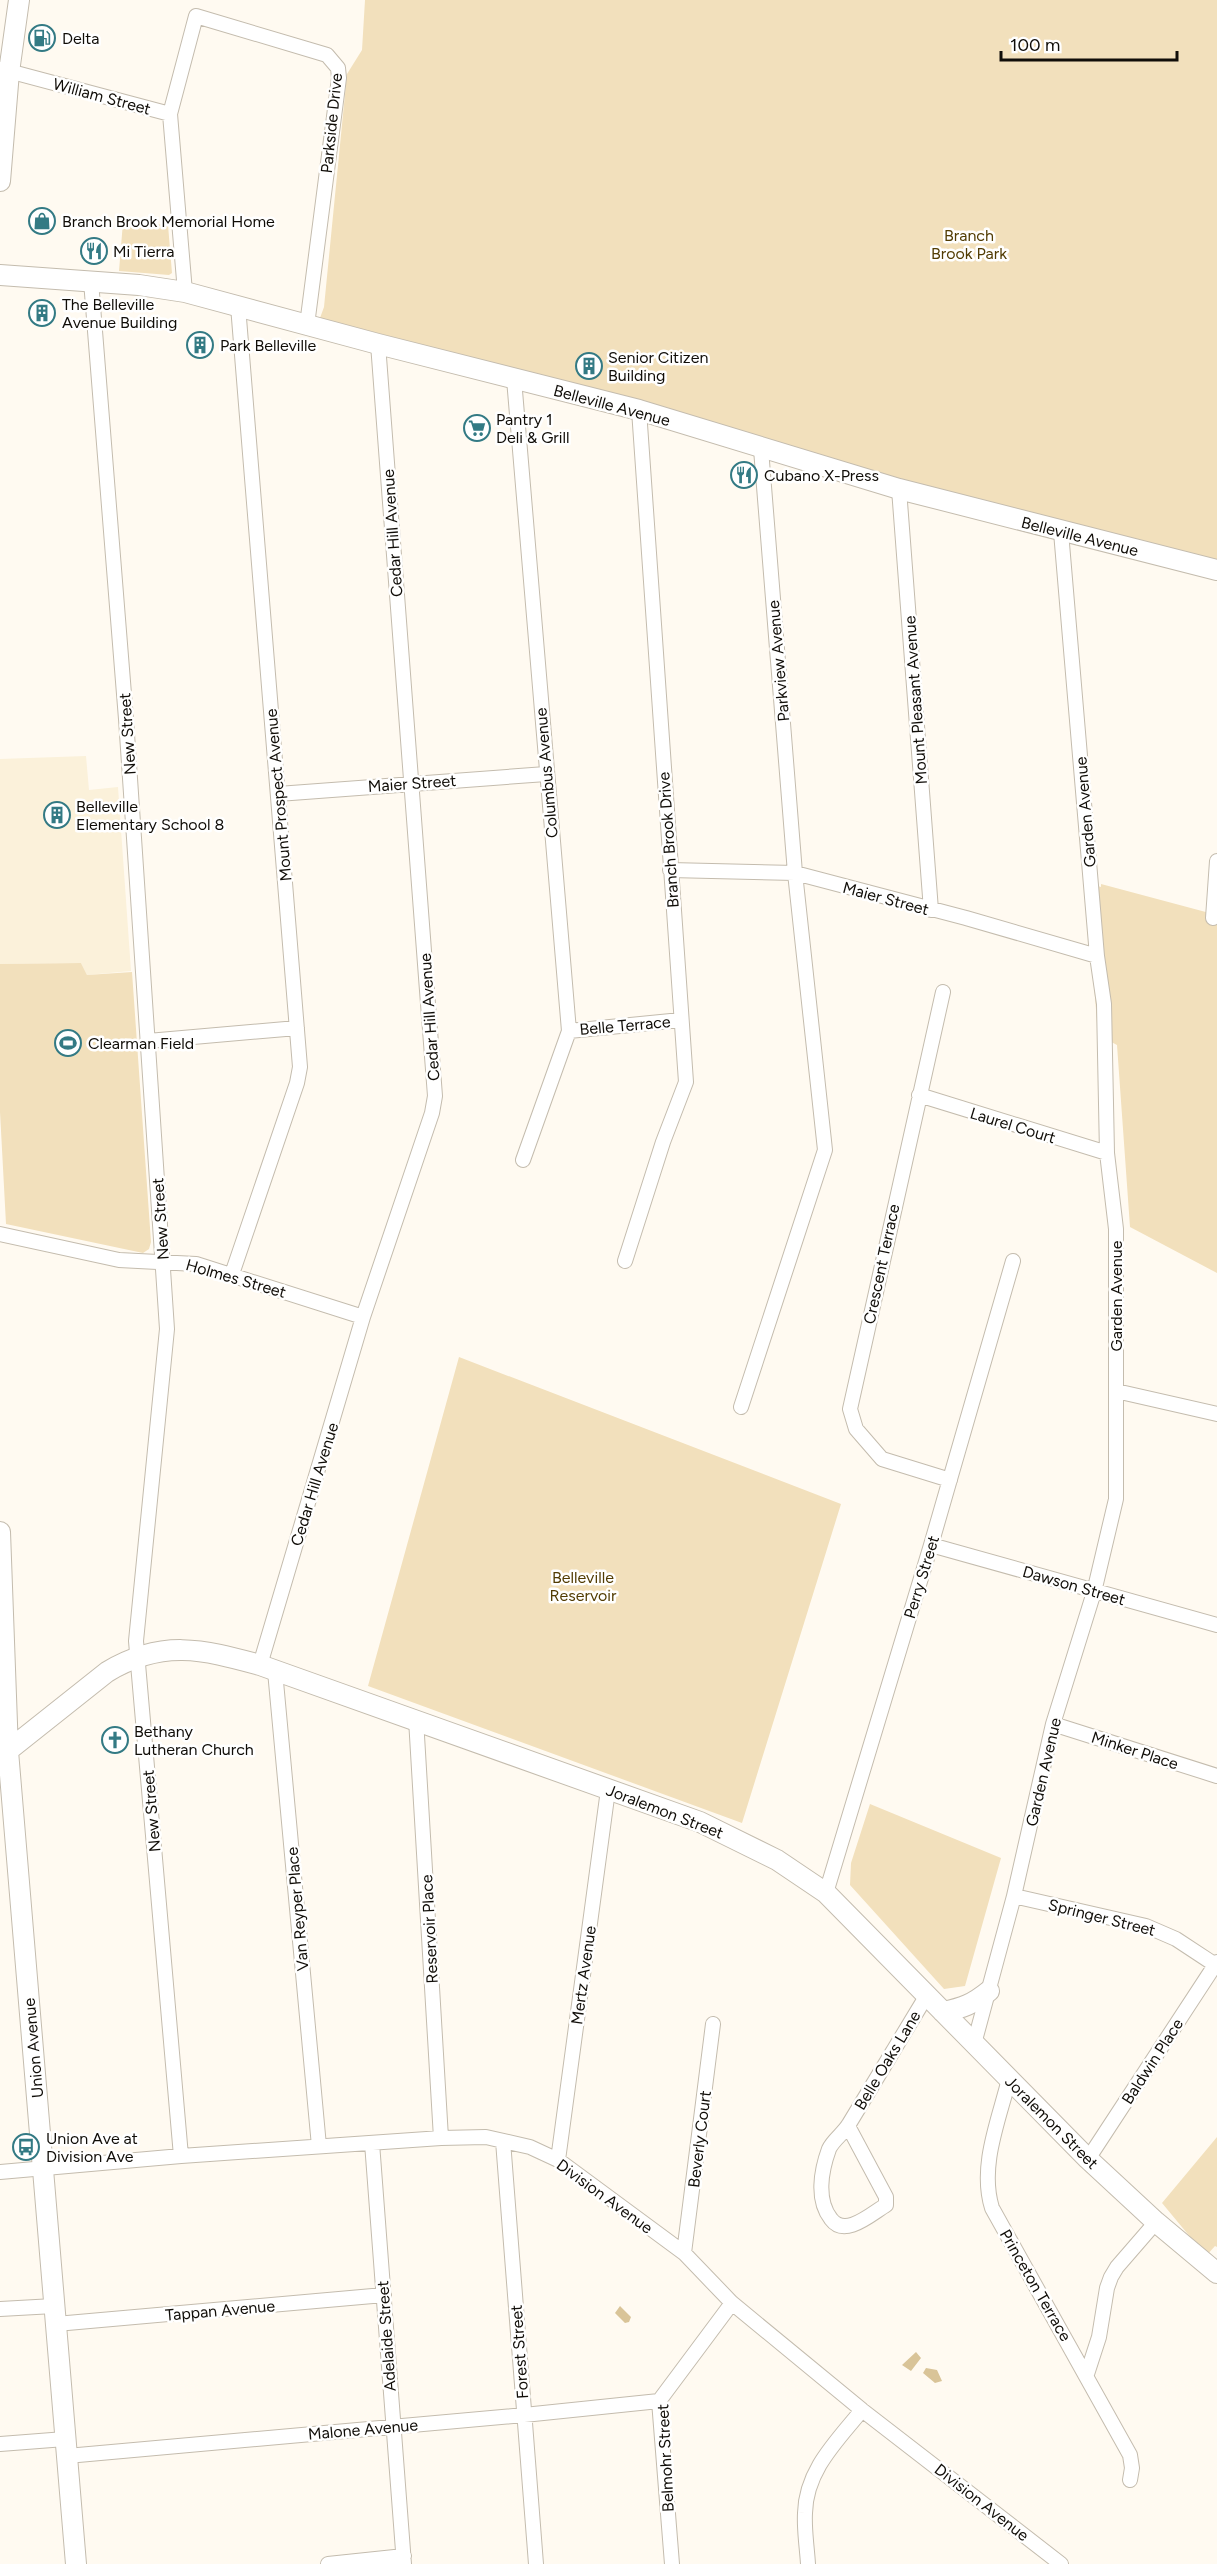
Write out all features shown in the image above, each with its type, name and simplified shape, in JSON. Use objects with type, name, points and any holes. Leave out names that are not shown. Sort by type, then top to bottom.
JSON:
[{"type":"street","points":[[0,181],[5,70],[19,0]]},
{"type":"street","name":"Parkside Drive","points":[[170,114],[196,16],[327,55],[334,61],[338,68],[339,78],[308,325]]},
{"type":"street","name":"William Street","points":[[5,70],[170,114],[185,292]]},
{"type":"street","name":"Belleville Avenue","points":[[0,274],[91,281],[185,292],[378,345],[639,410],[761,449],[899,489],[1217,570]]},
{"type":"street","name":"New Street","points":[[91,281],[126,719],[167,1329],[136,1624],[181,2156]]},
{"type":"street","name":"Mount Prospect Avenue","points":[[232,1274],[297,1083],[300,1067],[238,306]]},
{"type":"street","name":"Cedar Hill Avenue","points":[[268,1668],[363,1317],[432,1113],[435,1096],[378,345]]},
{"type":"street","name":"Columbus Avenue","points":[[514,379],[569,1031],[523,1160]]},
{"type":"street","name":"Branch Brook Drive","points":[[625,1261],[663,1142],[686,1082],[639,410]]},
{"type":"street","name":"Parkview Avenue","points":[[741,1407],[825,1150],[795,873],[761,449]]},
{"type":"street","name":"Mount Pleasant Avenue","points":[[899,489],[931,910]]},
{"type":"street","name":"Garden Avenue","points":[[974,2044],[1014,1896],[1053,1724],[1094,1592],[1116,1499],[1116,1229],[1107,1153],[1104,1004],[1097,956],[1061,532]]},
{"type":"street","name":"Maier Street","points":[[278,794],[546,774]]},
{"type":"street","points":[[1213,918],[1217,861]]},
{"type":"street","name":"Maier Street","points":[[670,870],[795,873],[1097,956]]},
{"type":"street","name":"Crescent Terrace","points":[[943,992],[852,1398],[851,1416],[856,1429],[882,1459],[950,1480]]},
{"type":"street","name":"Belle Terrace","points":[[569,1031],[681,1020]]},
{"type":"street","points":[[148,1041],[297,1028]]},
{"type":"street","name":"Laurel Court","points":[[919,1095],[1107,1153]]},
{"type":"street","name":"Holmes Street","points":[[0,1234],[119,1260],[196,1264],[363,1317]]},
{"type":"street","name":"Perry Street","points":[[826,1893],[931,1545],[1013,1261]]},
{"type":"street","points":[[1116,1391],[1217,1414]]},
{"type":"street","name":"Union Avenue","points":[[0,1532],[4,1754],[44,2169],[76,2564]]},
{"type":"street","name":"Dawson Street","points":[[931,1545],[1094,1592],[1217,1624]]},
{"type":"street","name":"Joralemon Street","points":[[4,1754],[107,1672],[137,1657],[162,1650],[190,1649],[219,1653],[268,1668],[700,1822],[777,1860],[826,1893],[1088,2159],[1156,2222],[1217,2273]]},
{"type":"street","name":"Van Reyper Place","points":[[268,1668],[319,2146]]},
{"type":"street","name":"Reservoir Place","points":[[416,1719],[441,2138]]},
{"type":"street","name":"Minker Place","points":[[1053,1724],[1217,1776]]},
{"type":"street","name":"Mertz Avenue","points":[[558,2160],[608,1790]]},
{"type":"street","name":"Springer Street","points":[[1014,1896],[1154,1929],[1176,1939],[1216,1965]]},
{"type":"street","name":"Baldwin Place","points":[[1088,2159],[1216,1965]]},
{"type":"street","points":[[943,2012],[968,2006],[989,1991]]},
{"type":"street","name":"Belle Oaks Lane","points":[[848,2126],[886,2198],[886,2205],[844,2228],[829,2218],[820,2197],[825,2163],[831,2146],[848,2126],[927,1995]]},
{"type":"street","name":"Beverly Court","points":[[684,2253],[713,2024]]},
{"type":"street","name":"Princeton Terrace","points":[[1009,2079],[987,2169],[988,2196],[992,2208],[1087,2374],[1130,2455],[1132,2468],[1130,2480]]},
{"type":"street","name":"Division Avenue","points":[[0,2172],[181,2156],[441,2138],[486,2137],[530,2147],[558,2160],[684,2253],[732,2303],[862,2410],[1061,2564]]},
{"type":"street","name":"Forest Street","points":[[503,2140],[536,2564]]},
{"type":"street","name":"Adelaide Street","points":[[372,2143],[404,2560]]},
{"type":"street","points":[[1087,2374],[1099,2337],[1111,2277],[1117,2266],[1156,2222]]},
{"type":"street","name":"Tappan Avenue","points":[[0,2309],[55,2315],[384,2295]]},
{"type":"street","name":"Belmohr Street","points":[[672,2564],[659,2400],[732,2303]]},
{"type":"street","name":"Malone Avenue","points":[[0,2444],[66,2448],[392,2426],[524,2415],[659,2400]]},
{"type":"street","points":[[808,2564],[805,2512],[812,2477],[824,2456],[862,2410]]},
{"type":"street","points":[[328,2564],[404,2560]]},
{"type":"shaded area","points":[[86,756],[89,790],[118,787],[131,971],[87,975],[81,963],[0,964],[0,759]]},
{"type":"shaded area","points":[[620,2306],[631,2317],[629,2322],[625,2323],[615,2313]]},
{"type":"shaded area","points":[[916,2352],[921,2358],[911,2371],[902,2365]]},
{"type":"shaded area","points":[[926,2368],[937,2370],[942,2381],[935,2383],[923,2373]]},
{"type":"green space","name":"Branch Brook Park","points":[[365,0],[1217,0],[1217,560],[828,460],[616,396],[320,318],[324,307],[347,74],[362,50]]},
{"type":"green space","points":[[123,222],[168,225],[172,273],[169,275],[119,271]]},
{"type":"green space","points":[[1086,883],[1101,887],[1101,884],[1217,915],[1217,1273],[1130,1227],[1117,1045],[1098,1035]]},
{"type":"green space","name":"Clearman Field","points":[[81,963],[87,975],[132,972],[151,1242],[149,1249],[143,1253],[6,1224],[0,1112],[0,964]]},
{"type":"green space","name":"Belleville Reservoir","points":[[459,1357],[841,1504],[742,1823],[368,1686]]},
{"type":"green space","points":[[870,1804],[1001,1858],[965,1986],[944,1989],[850,1885],[851,1863]]},
{"type":"green space","points":[[1217,2137],[1217,2247],[1215,2246],[1206,2256],[1162,2203]]},
{"type":"place","name":"Delta","points":[[42,38]]},
{"type":"place","name":"Branch Brook Memorial Home","points":[[42,221]]},
{"type":"place","name":"Mi Tierra","points":[[94,251]]},
{"type":"place","name":"The Belleville Avenue Building","points":[[42,313]]},
{"type":"place","name":"Park Belleville","points":[[200,345]]},
{"type":"place","name":"Senior Citizen Building","points":[[589,366]]},
{"type":"place","name":"Pantry 1 Deli & Grill","points":[[477,428]]},
{"type":"place","name":"Cubano X-Press","points":[[744,475]]},
{"type":"place","name":"Belleville Elementary School 8","points":[[57,815]]},
{"type":"place","name":"Clearman Field","points":[[68,1043]]},
{"type":"place","name":"Bethany Lutheran Church","points":[[115,1740]]},
{"type":"place","name":"Union Ave at Division Ave","points":[[26,2147]]}]
